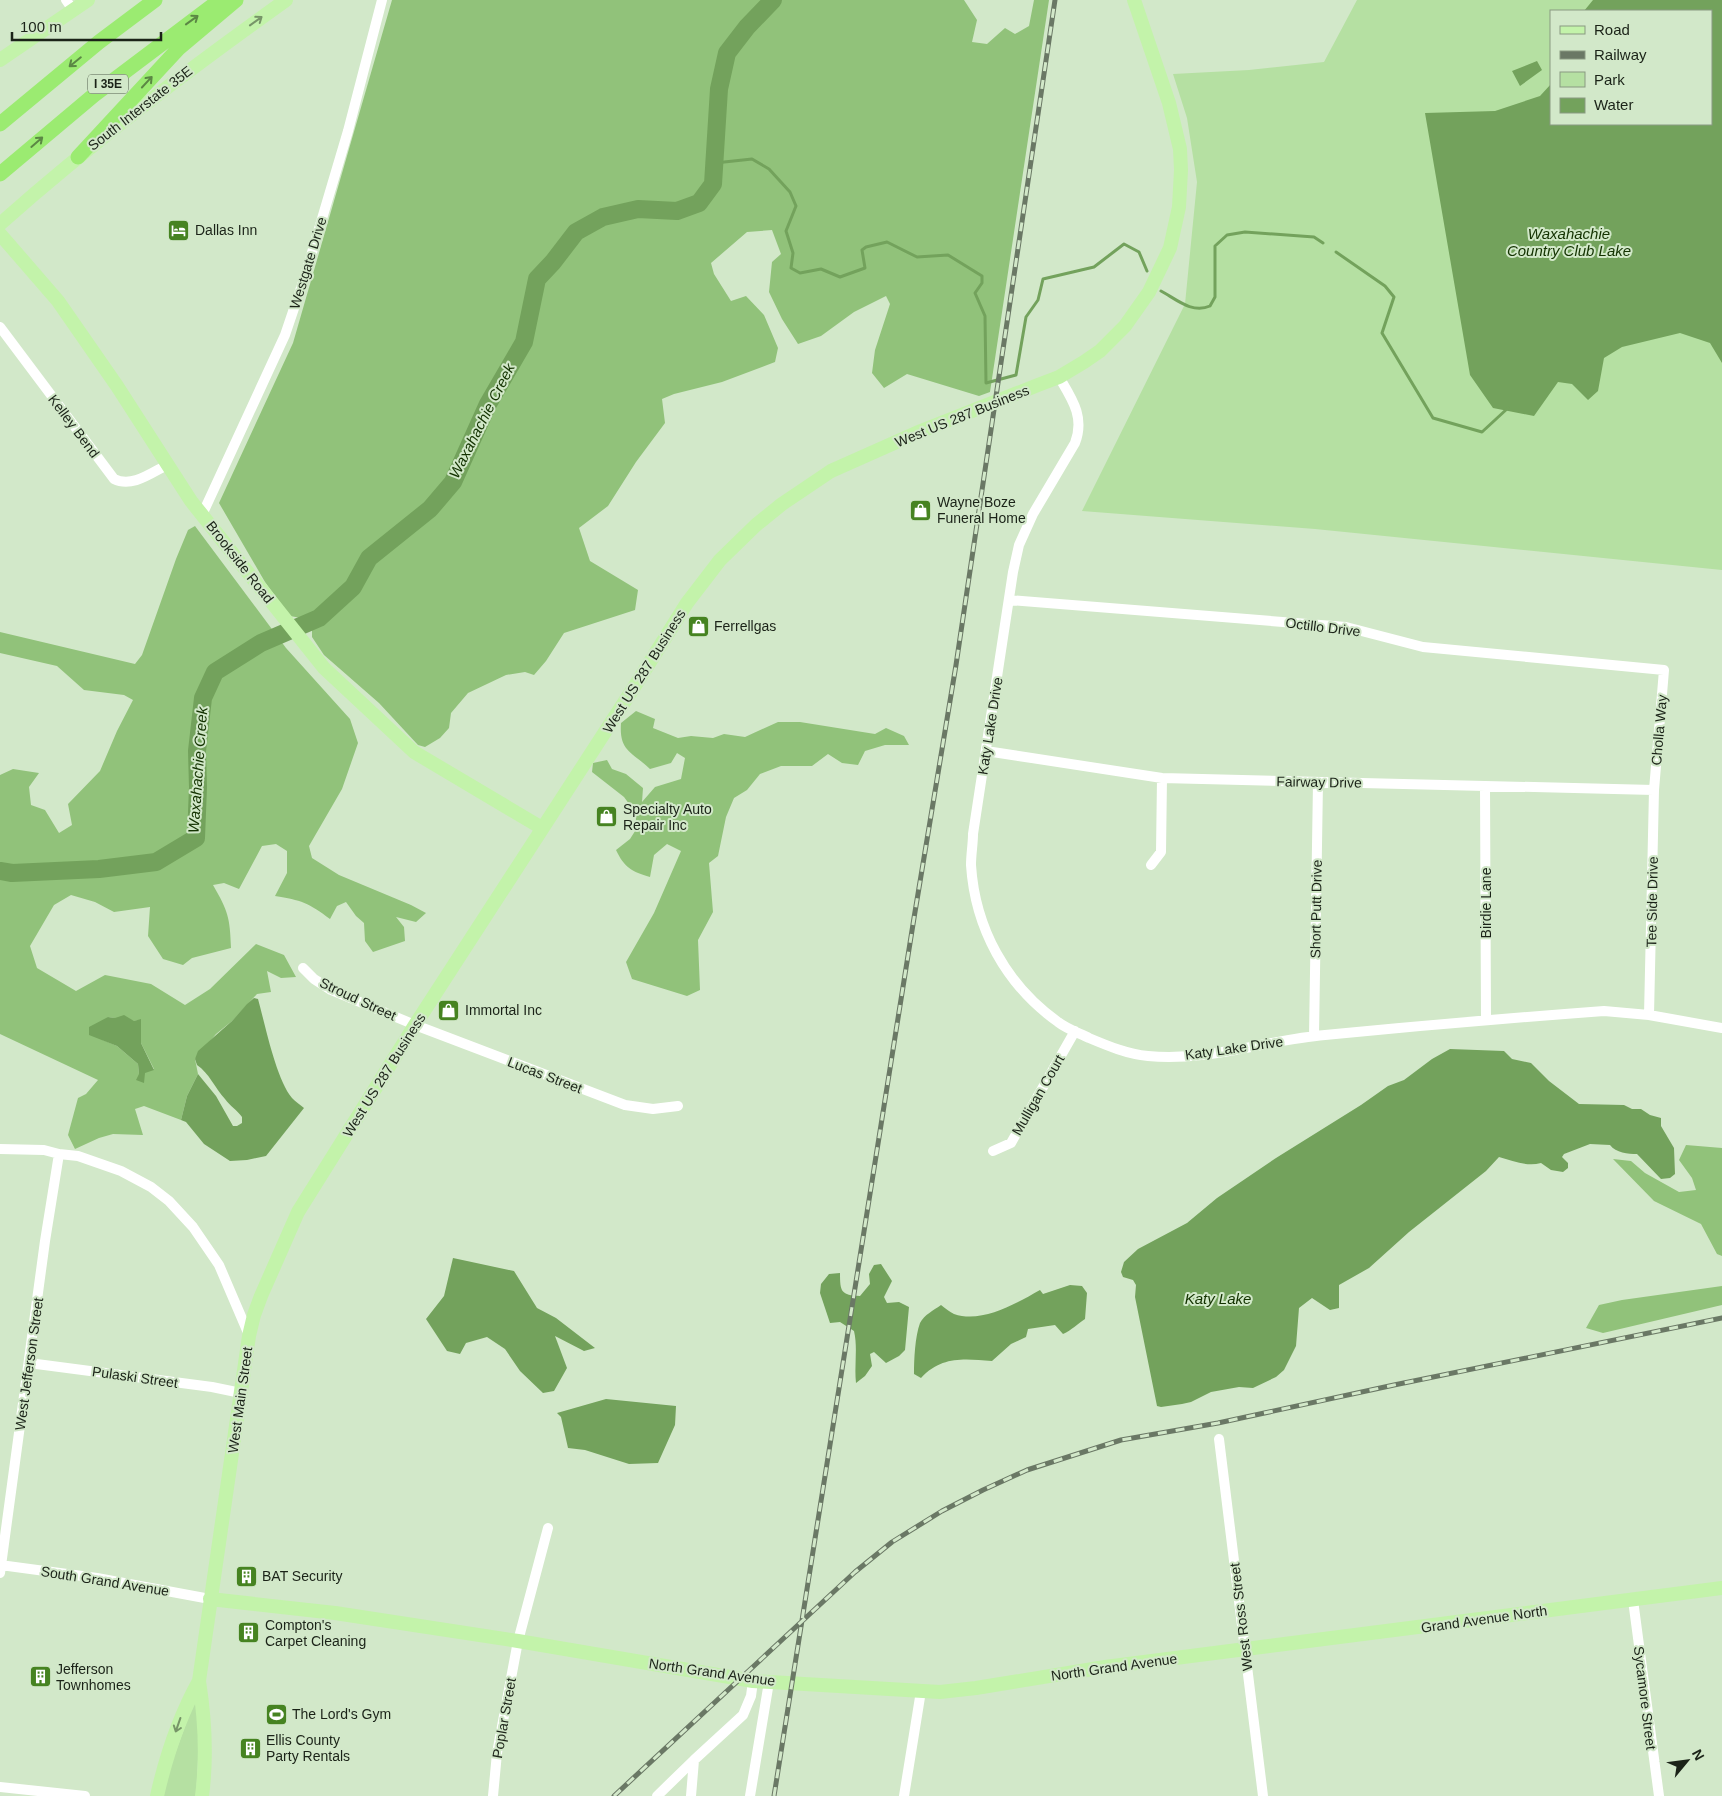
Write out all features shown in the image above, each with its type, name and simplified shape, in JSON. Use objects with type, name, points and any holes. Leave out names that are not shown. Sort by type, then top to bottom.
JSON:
[{"type":"highway","name":"I 35E","points":[[0,124],[99,42],[154,0]]},
{"type":"highway","name":"I 35E","points":[[0,174],[94,95],[220,0]]},
{"type":"highway","points":[[78,156],[179,48],[236,0]]},
{"type":"main road","points":[[0,60],[69,5],[88,0]]},
{"type":"main road","name":"South Interstate 35E","points":[[0,224],[78,156],[192,68],[286,0]]},
{"type":"main road","name":"West US 287 Business","points":[[249,1336],[261,1296],[298,1212],[687,603],[720,560],[756,525],[782,504],[831,470],[1059,377],[1100,351],[1125,326],[1149,292],[1170,248],[1179,206],[1181,170],[1176,128],[1170,104],[1134,0]]},
{"type":"main road","name":"Brookside Road","points":[[3,237],[58,301],[202,515],[339,684],[414,752],[542,828]]},
{"type":"main road","name":"West Main Street","points":[[202,1796],[205,1731],[199,1681],[249,1336]]},
{"type":"main road","name":"Grand Avenue North","points":[[1246,1650],[1722,1588]]},
{"type":"main road","name":"North Grand Avenue","points":[[210,1599],[335,1613],[518,1641],[753,1681],[940,1692],[1105,1667],[1246,1650]]},
{"type":"main road","name":"West Main Street","points":[[157,1796],[166,1758],[182,1714],[199,1681]]},
{"type":"street","name":"Westgate Drive","points":[[202,515],[285,336],[305,276],[345,140],[368,60],[382,0]]},
{"type":"street","name":"Kelley Bend","points":[[0,327],[114,479],[130,482],[167,465]]},
{"type":"street","name":"Katy Lake Drive","points":[[1059,377],[1076,410],[1079,432],[1075,443],[1033,514],[1019,545],[1013,572],[973,834],[971,864],[975,895],[985,930],[997,957],[1014,981],[1035,1003],[1059,1023],[1075,1031],[1114,1049],[1148,1056],[1209,1054],[1314,1036],[1604,1011],[1649,1015],[1722,1028]]},
{"type":"street","name":"Octillo Drive","points":[[1010,600],[1346,627],[1423,647],[1664,670]]},
{"type":"street","name":"Cholla Way","points":[[1654,790],[1664,670]]},
{"type":"street","name":"Fairway Drive","points":[[986,751],[1162,778],[1654,790]]},
{"type":"street","points":[[1151,865],[1161,852],[1162,778]]},
{"type":"street","name":"Short Putt Drive","points":[[1314,1036],[1318,782]]},
{"type":"street","name":"Birdie Lane","points":[[1485,786],[1486,1020]]},
{"type":"street","name":"Tee Side Drive","points":[[1649,1015],[1654,790]]},
{"type":"street","name":"Stroud Street","points":[[303,968],[314,979],[331,990],[416,1025]]},
{"type":"street","name":"Lucas Street","points":[[416,1025],[625,1105],[652,1108],[678,1106]]},
{"type":"street","name":"Mulligan Court","points":[[993,1151],[1011,1143],[1075,1031]]},
{"type":"street","name":"West Main Street","points":[[0,1149],[44,1150],[78,1156],[121,1171],[151,1187],[169,1202],[193,1228],[219,1265],[249,1336]]},
{"type":"street","name":"West Jefferson Street","points":[[1,1568],[59,1154]]},
{"type":"street","name":"Pulaski Street","points":[[29,1363],[212,1387],[241,1393]]},
{"type":"street","name":"West Ross Street","points":[[1218,1439],[1263,1796]]},
{"type":"street","name":"Poplar Street","points":[[492,1796],[497,1753],[518,1641],[548,1528]]},
{"type":"street","name":"South Grand Avenue","points":[[1,1568],[97,1578],[210,1599]]},
{"type":"street","name":"Sycamore Street","points":[[1633,1600],[1659,1796]]},
{"type":"street","points":[[657,1796],[743,1715],[751,1696],[753,1681]]},
{"type":"street","points":[[750,1796],[769,1682]]},
{"type":"street","points":[[904,1796],[921,1691]]},
{"type":"street","points":[[691,1796],[694,1760]]},
{"type":"street","points":[[0,1787],[85,1796]]},
{"type":"green space","points":[[1357,0],[1722,0],[1722,570],[1315,529],[1082,511],[1185,304],[1197,182],[1187,118],[1173,74],[1249,70],[1324,62]]},
{"type":"green space","points":[[196,1701],[199,1741],[196,1796],[162,1796],[165,1781],[194,1702]]},
{"type":"shaded area","points":[[392,0],[964,0],[977,20],[972,42],[987,44],[1005,28],[1015,34],[1029,26],[1034,0],[1049,0],[990,392],[979,396],[907,374],[884,388],[872,373],[875,350],[890,304],[886,296],[854,312],[821,336],[798,344],[782,319],[769,292],[772,262],[781,254],[772,230],[747,232],[711,263],[714,274],[731,301],[746,296],[764,315],[778,348],[775,362],[722,382],[674,394],[662,399],[665,423],[636,462],[608,506],[579,528],[590,561],[638,590],[635,610],[564,633],[546,661],[534,675],[525,672],[506,675],[468,693],[451,713],[449,728],[440,738],[425,747],[418,745],[379,703],[324,655],[312,637],[312,620],[290,616],[265,582],[219,503],[293,343]]},
{"type":"shaded area","points":[[195,526],[286,648],[350,719],[358,743],[342,789],[309,846],[312,858],[339,875],[426,913],[416,922],[396,917],[404,927],[405,941],[373,952],[365,941],[364,923],[356,916],[346,902],[337,906],[330,919],[304,903],[275,896],[287,873],[287,851],[276,844],[262,846],[239,889],[224,883],[213,885],[227,915],[231,948],[192,958],[183,965],[163,959],[148,936],[150,907],[114,912],[95,902],[71,895],[54,905],[30,946],[37,968],[76,991],[105,975],[151,984],[185,1005],[210,989],[256,944],[284,955],[296,977],[281,978],[267,971],[271,992],[257,994],[232,1021],[216,1034],[195,1059],[198,1074],[187,1096],[181,1120],[144,1106],[135,1109],[143,1135],[113,1134],[75,1149],[68,1135],[78,1098],[86,1094],[98,1080],[0,1034],[0,775],[13,769],[39,773],[29,787],[31,805],[45,810],[59,833],[72,825],[68,804],[100,771],[133,700],[124,695],[84,690],[57,666],[0,653],[0,632],[135,664],[142,655],[188,530]],"holes":[[[108,1017],[134,1021],[141,1020],[141,1043],[154,1069],[139,1074],[138,1064],[117,1046],[103,1040]]]},
{"type":"shaded area","points":[[636,711],[655,719],[653,728],[678,738],[691,736],[713,738],[724,734],[745,737],[778,722],[800,722],[875,734],[886,728],[904,736],[909,745],[885,745],[865,751],[858,765],[842,763],[828,754],[812,766],[781,766],[760,774],[747,790],[734,798],[726,817],[718,856],[709,863],[713,912],[698,940],[700,990],[687,996],[632,979],[626,962],[654,913],[681,851],[667,844],[654,855],[650,877],[633,871],[626,865],[616,850],[630,839],[637,828],[635,812],[624,797],[592,772],[593,763],[607,760],[612,769],[626,774],[643,788],[642,802],[655,787],[681,779],[685,758],[677,753],[671,763],[650,769],[624,745],[621,723]]},
{"type":"shaded area","points":[[1686,1145],[1722,1148],[1722,1256],[1717,1254],[1701,1224],[1654,1201],[1613,1159],[1631,1161],[1645,1173],[1679,1192],[1696,1190],[1692,1178],[1679,1160]]},
{"type":"shaded area","points":[[1722,1286],[1722,1305],[1603,1333],[1586,1328],[1599,1305]]},
{"type":"water","name":"Waxahachie Country Club Lake","points":[[1593,0],[1722,0],[1722,363],[1710,343],[1680,333],[1622,347],[1604,358],[1598,391],[1588,400],[1572,384],[1558,382],[1534,416],[1493,408],[1470,375],[1425,113],[1495,111],[1540,96],[1550,85],[1550,125],[1712,125],[1712,10],[1585,10]]},
{"type":"water","points":[[1537,61],[1542,70],[1520,86],[1512,71]]},
{"type":"water","points":[[254,998],[258,999],[276,1065],[286,1089],[292,1098],[304,1108],[266,1156],[230,1161],[204,1144],[186,1122],[181,1120],[187,1096],[198,1074],[216,1096],[233,1126],[242,1123],[242,1117],[221,1095],[205,1072],[197,1065],[195,1059],[198,1051],[232,1021]]},
{"type":"water","points":[[124,1015],[134,1021],[141,1019],[141,1043],[154,1070],[145,1073],[144,1083],[136,1080],[139,1074],[138,1064],[117,1046],[89,1035],[89,1027],[108,1017],[115,1018]]},
{"type":"water","name":"Katy Lake","points":[[1450,1049],[1504,1051],[1512,1059],[1531,1063],[1549,1081],[1579,1104],[1624,1105],[1632,1109],[1641,1109],[1650,1115],[1661,1118],[1661,1126],[1674,1148],[1675,1174],[1670,1178],[1661,1179],[1637,1154],[1619,1151],[1610,1145],[1590,1144],[1564,1154],[1562,1157],[1568,1163],[1568,1168],[1563,1172],[1551,1170],[1541,1163],[1525,1164],[1499,1157],[1486,1171],[1409,1232],[1369,1268],[1339,1285],[1339,1308],[1330,1310],[1312,1298],[1299,1308],[1296,1346],[1284,1370],[1276,1377],[1253,1388],[1239,1387],[1211,1392],[1191,1402],[1157,1406],[1135,1297],[1136,1285],[1133,1280],[1123,1277],[1121,1272],[1124,1262],[1138,1249],[1187,1223],[1217,1198],[1276,1158],[1388,1086],[1404,1080],[1432,1059]]},
{"type":"water","points":[[453,1258],[514,1271],[537,1308],[556,1318],[595,1348],[584,1351],[555,1336],[567,1368],[554,1391],[543,1393],[520,1371],[505,1349],[487,1337],[466,1343],[460,1354],[447,1351],[426,1319],[444,1296]]},
{"type":"water","points":[[881,1264],[892,1281],[884,1297],[887,1303],[899,1302],[909,1307],[905,1350],[899,1356],[886,1363],[874,1352],[870,1354],[872,1366],[865,1376],[856,1383],[854,1331],[840,1322],[830,1323],[820,1293],[821,1284],[829,1274],[840,1273],[840,1284],[843,1291],[849,1295],[860,1296],[870,1284],[869,1274],[874,1265]]},
{"type":"water","points":[[1070,1285],[1082,1286],[1087,1293],[1085,1319],[1063,1334],[1055,1325],[1028,1329],[1026,1337],[1011,1344],[992,1361],[954,1360],[937,1366],[921,1378],[914,1374],[916,1341],[920,1323],[927,1315],[941,1305],[954,1314],[976,1316],[999,1311],[1040,1290],[1043,1294]]},
{"type":"water","points":[[606,1399],[676,1406],[675,1425],[658,1463],[629,1464],[585,1450],[568,1448],[561,1417],[557,1413]]},
{"type":"waterway","name":"Waxahachie Creek","points":[[0,871],[12,873],[99,869],[156,862],[196,838],[197,751],[203,698],[215,672],[261,643],[319,618],[353,587],[369,558],[430,509],[453,482],[488,404],[524,342],[537,279],[576,232],[603,217],[638,209],[677,211],[699,203],[713,184],[719,89],[727,53],[747,27],[773,0]]},
{"type":"waterway","points":[[715,163],[752,159],[769,169],[790,192],[796,206],[786,231],[793,253],[791,268],[800,273],[821,269],[840,277],[865,268],[862,250],[866,247],[887,242],[917,257],[948,255],[982,276],[982,283],[975,293],[985,316],[986,383],[1016,375],[1026,317],[1038,300],[1043,279],[1094,267],[1124,244],[1139,252],[1147,271]]},
{"type":"waterway","points":[[1161,291],[1191,307],[1203,308],[1210,306],[1215,297],[1215,246],[1227,235],[1245,232],[1314,237],[1323,243]]},
{"type":"waterway","points":[[1336,252],[1385,286],[1394,297],[1382,333],[1433,418],[1482,432],[1508,408]]},
{"type":"railway","points":[[774,1796],[956,665],[1055,0]]},
{"type":"railway","points":[[614,1796],[855,1572],[892,1542],[942,1511],[1027,1470],[1121,1440],[1218,1423],[1722,1318]]},
{"type":"place","name":"Dallas Inn","points":[[179,230]]},
{"type":"place","name":"Wayne Boze Funeral Home","points":[[921,510]]},
{"type":"place","name":"Ferrellgas","points":[[698,626]]},
{"type":"place","name":"Specialty Auto Repair Inc","points":[[607,817]]},
{"type":"place","name":"Immortal Inc","points":[[449,1010]]},
{"type":"place","name":"BAT Security","points":[[246,1576]]},
{"type":"place","name":"Compton's Carpet Cleaning","points":[[249,1633]]},
{"type":"place","name":"Jefferson Townhomes","points":[[40,1677]]},
{"type":"place","name":"The Lord's Gym","points":[[276,1714]]},
{"type":"place","name":"Ellis County Party Rentals","points":[[250,1748]]}]
